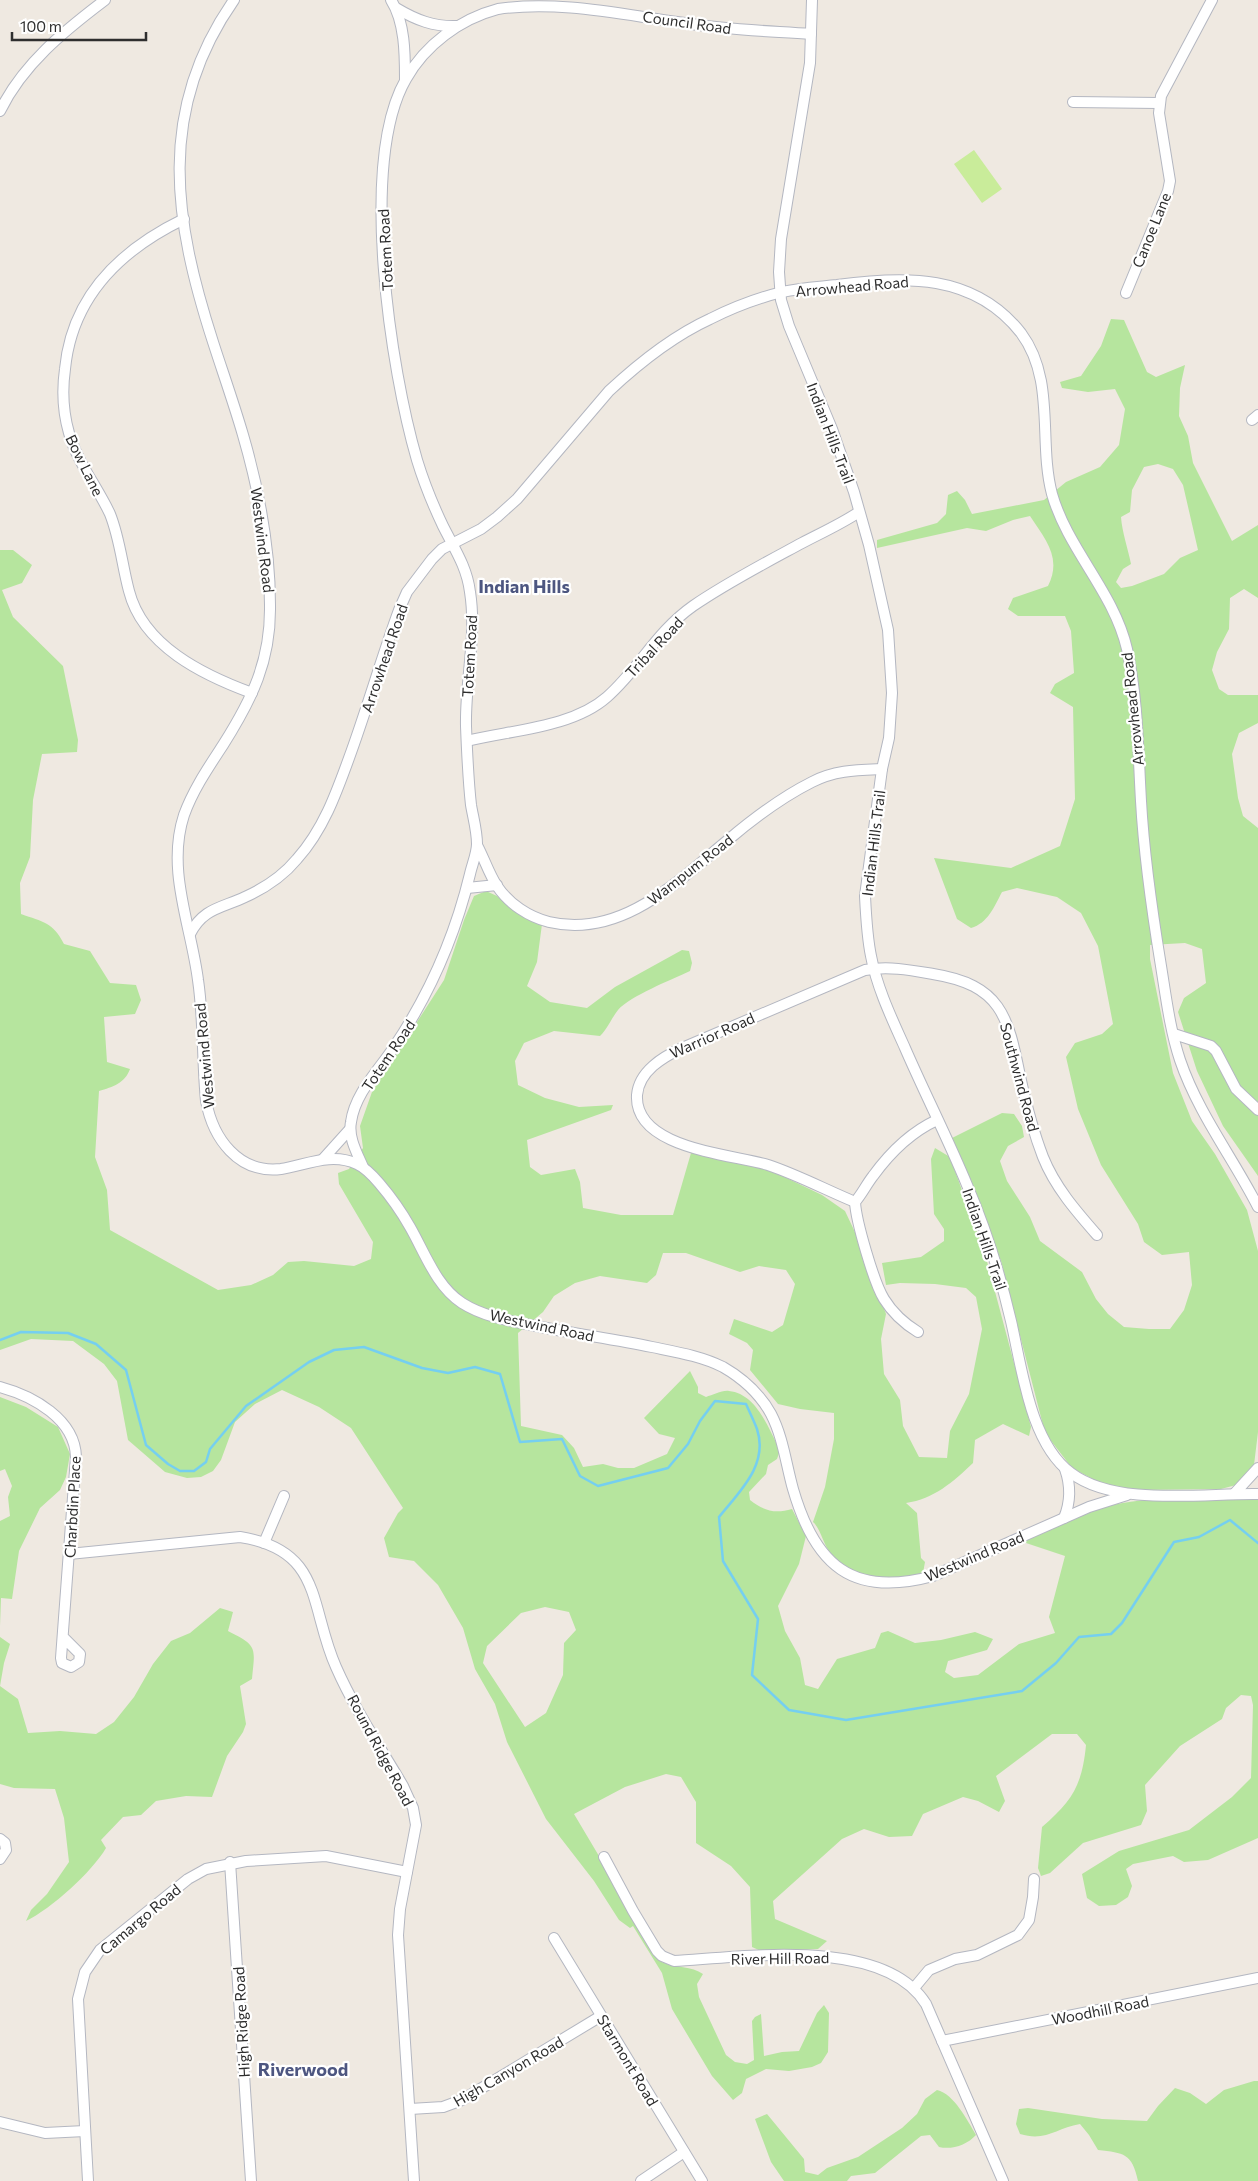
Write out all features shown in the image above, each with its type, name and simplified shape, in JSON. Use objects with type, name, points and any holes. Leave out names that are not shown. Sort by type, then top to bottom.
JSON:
[{"type":"street","points":[[0,111],[16,83],[31,64],[50,45],[104,0]]},
{"type":"street","name":"Westwind Road","points":[[234,0],[210,39],[194,76],[185,106],[179,153],[184,219],[198,294],[253,470],[267,554],[270,600],[269,636],[260,676],[245,709],[195,790],[184,816],[178,838],[177,859],[183,904],[198,980],[206,1100],[208,1114],[220,1140],[238,1158],[260,1168],[279,1169],[323,1159],[342,1160],[363,1167],[396,1205],[438,1278],[461,1302],[489,1315],[513,1322],[628,1342],[694,1356],[722,1367],[746,1383],[763,1402],[776,1426],[805,1523],[824,1555],[842,1571],[856,1577],[879,1583],[915,1581],[933,1576],[1089,1507],[1127,1495]]},
{"type":"street","name":"Indian Hills Trail","points":[[812,0],[810,63],[781,239],[781,292],[789,326],[836,440],[854,492],[882,599],[892,662],[889,738],[882,769],[865,896],[866,917],[874,968],[898,1033],[967,1184],[991,1247],[1034,1414],[1046,1443],[1057,1461],[1090,1484],[1127,1495],[1258,1494]]},
{"type":"street","name":"Canoe Lane","points":[[1126,293],[1168,191],[1170,181],[1159,103],[1162,90],[1212,0]]},
{"type":"street","name":"Council Road","points":[[427,51],[457,26],[478,15],[500,8],[548,2],[599,7],[717,28],[811,34]]},
{"type":"street","name":"Totem Road","points":[[394,4],[412,18],[428,24],[457,26]]},
{"type":"street","name":"Totem Road","points":[[394,4],[403,40],[405,80]]},
{"type":"street","name":"Totem Road","points":[[323,1159],[350,1128],[352,1116],[360,1098],[414,1016],[433,978],[451,935],[467,888],[477,845],[471,801],[466,705],[472,618],[471,593],[467,576],[429,494],[408,424],[390,325],[382,218],[382,185],[390,127],[405,80],[427,51]]},
{"type":"street","points":[[1074,102],[1159,103]]},
{"type":"street","name":"Bow Lane","points":[[184,219],[167,227],[121,261],[89,296],[77,316],[67,350],[64,377],[65,417],[69,434],[80,459],[109,512],[128,590],[133,606],[143,623],[158,639],[193,665],[208,674],[252,693]]},
{"type":"street","name":"Arrowhead Road","points":[[190,934],[199,920],[207,913],[245,897],[273,881],[291,866],[316,834],[339,786],[398,610],[421,571],[442,548],[481,529],[517,499],[609,391],[655,353],[710,319],[781,292],[892,279],[922,280],[946,284],[966,291],[995,308],[1020,332],[1031,350],[1038,368],[1044,400],[1049,476],[1052,493],[1059,514],[1071,538],[1104,591],[1118,620],[1127,648],[1136,713],[1144,854],[1168,1011],[1180,1060],[1190,1085],[1258,1207]]},
{"type":"street","name":"Tribal Road","points":[[467,741],[557,721],[590,709],[609,696],[653,643],[691,608],[718,590],[858,512]]},
{"type":"street","name":"Wampum Road","points":[[477,845],[497,885],[516,906],[546,921],[573,925],[607,920],[646,904],[669,889],[755,819],[801,788],[830,774],[844,771],[882,769]]},
{"type":"street","points":[[467,888],[497,885]]},
{"type":"street","points":[[183,904],[192,911],[207,913]]},
{"type":"street","name":"Southwind Road","points":[[874,968],[891,967],[960,980],[981,990],[998,1006],[1009,1025],[1031,1122],[1043,1158],[1061,1191],[1097,1235]]},
{"type":"street","name":"Warrior Road","points":[[855,1202],[767,1165],[671,1140],[647,1121],[638,1107],[637,1097],[640,1084],[646,1074],[663,1057],[865,970],[874,968]]},
{"type":"street","points":[[1174,1034],[1211,1046],[1216,1051],[1236,1089],[1258,1110]]},
{"type":"street","points":[[918,1332],[905,1323],[887,1304],[880,1292],[857,1217],[855,1202],[877,1170],[892,1153],[915,1133],[937,1120]]},
{"type":"street","points":[[350,1128],[363,1167]]},
{"type":"street","name":"Charbdin Place","points":[[0,1387],[17,1393],[46,1408],[66,1426],[72,1437],[76,1457],[63,1637]]},
{"type":"street","points":[[1064,1518],[1070,1495],[1069,1481],[1065,1468]]},
{"type":"street","points":[[1234,1494],[1258,1468]]},
{"type":"street","points":[[264,1543],[284,1496]]},
{"type":"street","name":"Round Ridge Road","points":[[69,1554],[232,1537],[264,1543],[283,1553],[307,1578],[316,1598],[336,1668],[410,1798],[416,1825],[400,1909],[398,1935],[414,2181]]},
{"type":"street","points":[[0,1839],[5,1843],[6,1850],[0,1859]]},
{"type":"street","name":"Camargo Road","points":[[88,2181],[78,1999],[82,1981],[89,1964],[106,1944],[188,1879],[206,1869],[230,1862],[326,1856],[407,1872]]},
{"type":"street","name":"River Hill Road","points":[[604,1857],[642,1927],[658,1951],[668,1959],[674,1961],[794,1955],[842,1958],[864,1964],[897,1977],[914,1988],[926,2004],[1003,2181]]},
{"type":"street","name":"High Ridge Road","points":[[230,1862],[251,2181]]},
{"type":"street","points":[[914,1988],[929,1970],[943,1963],[991,1950],[1018,1935],[1029,1920],[1034,1879]]},
{"type":"street","name":"Starmont Road","points":[[554,1938],[702,2181]]},
{"type":"street","name":"Woodhill Road","points":[[942,2041],[1258,1978]]},
{"type":"street","name":"High Canyon Road","points":[[410,2109],[442,2107],[458,2102],[601,2016]]},
{"type":"street","points":[[0,2122],[45,2132],[85,2131]]},
{"type":"street","points":[[641,2181],[684,2152]]},
{"type":"green space","points":[[974,150],[1002,189],[982,203],[954,164]]},
{"type":"green space","points":[[1111,319],[1124,320],[1147,372],[1156,377],[1185,365],[1180,388],[1179,416],[1188,436],[1193,463],[1232,541],[1258,525],[1258,598],[1244,589],[1230,598],[1229,629],[1217,652],[1212,670],[1219,689],[1228,695],[1258,695],[1258,723],[1239,733],[1232,754],[1238,798],[1243,816],[1258,828],[1258,1176],[1223,1126],[1197,1071],[1178,1012],[1184,998],[1206,983],[1202,949],[1185,943],[1150,945],[1150,959],[1173,1073],[1192,1121],[1215,1154],[1247,1210],[1258,1251],[1258,1432],[1254,1465],[1249,1474],[1236,1485],[1221,1489],[1136,1490],[1104,1485],[1072,1468],[1045,1433],[1001,1261],[952,1138],[1002,1113],[1014,1114],[1022,1126],[1024,1137],[1008,1146],[1000,1161],[1007,1181],[1030,1217],[1040,1241],[1082,1272],[1096,1299],[1108,1314],[1124,1327],[1170,1329],[1184,1310],[1192,1285],[1189,1252],[1162,1255],[1144,1242],[1138,1224],[1101,1165],[1078,1109],[1066,1057],[1075,1043],[1102,1034],[1113,1024],[1098,946],[1081,913],[1057,897],[1017,888],[1002,892],[986,918],[977,926],[971,928],[957,919],[934,858],[1011,868],[1060,846],[1075,799],[1073,707],[1050,693],[1055,684],[1074,673],[1071,631],[1065,616],[1018,616],[1008,609],[1013,598],[1048,586],[1052,576],[1053,558],[1042,533],[1030,516],[1013,520],[986,531],[967,528],[877,548],[877,540],[937,523],[946,514],[948,495],[957,491],[965,500],[972,514],[1044,500],[1066,482],[1100,467],[1119,445],[1125,409],[1115,389],[1088,392],[1062,388],[1060,382],[1081,376],[1101,346]],"holes":[[[1158,464],[1173,469],[1183,485],[1198,550],[1180,558],[1164,574],[1132,586],[1121,588],[1116,582],[1123,569],[1131,564],[1121,517],[1130,512],[1132,490],[1144,467]]]},
{"type":"green space","points":[[0,550],[13,550],[32,565],[22,583],[2,590],[13,617],[63,666],[78,740],[77,752],[42,754],[33,800],[30,857],[20,883],[21,914],[47,924],[56,931],[64,944],[90,951],[110,983],[136,985],[141,1000],[135,1014],[104,1017],[107,1062],[130,1069],[122,1081],[99,1091],[95,1157],[107,1190],[110,1230],[218,1290],[251,1285],[273,1275],[288,1262],[304,1261],[354,1266],[371,1259],[373,1242],[339,1184],[338,1173],[349,1169],[363,1148],[360,1126],[372,1092],[444,980],[474,896],[486,891],[542,924],[537,962],[527,986],[550,1002],[587,1008],[615,987],[682,950],[689,951],[692,963],[690,971],[632,999],[618,1010],[600,1036],[554,1031],[524,1043],[515,1061],[518,1085],[545,1098],[579,1107],[613,1105],[611,1110],[527,1140],[530,1167],[541,1175],[575,1169],[580,1182],[583,1208],[621,1215],[673,1215],[691,1153],[772,1171],[822,1195],[845,1211],[862,1247],[886,1314],[881,1339],[884,1374],[900,1400],[903,1426],[919,1457],[947,1458],[950,1431],[969,1394],[982,1329],[976,1297],[966,1288],[935,1284],[900,1283],[886,1285],[882,1263],[921,1257],[944,1241],[944,1229],[934,1214],[931,1159],[935,1148],[950,1157],[985,1254],[1031,1427],[1029,1436],[1003,1424],[975,1440],[973,1463],[943,1489],[925,1498],[906,1503],[917,1513],[921,1558],[925,1562],[923,1573],[917,1577],[894,1578],[860,1574],[850,1570],[832,1555],[813,1522],[825,1487],[834,1439],[834,1413],[778,1404],[750,1370],[753,1350],[747,1343],[729,1334],[734,1319],[772,1332],[783,1325],[795,1284],[786,1270],[759,1266],[740,1272],[686,1253],[663,1253],[656,1275],[647,1283],[600,1276],[575,1283],[554,1296],[543,1312],[518,1333],[521,1426],[562,1435],[574,1448],[583,1467],[603,1464],[618,1468],[634,1468],[667,1454],[675,1438],[659,1434],[644,1418],[690,1371],[698,1387],[698,1393],[706,1397],[729,1391],[739,1393],[747,1398],[766,1422],[780,1450],[777,1459],[768,1465],[766,1474],[749,1492],[750,1500],[760,1507],[770,1510],[792,1509],[806,1536],[799,1564],[778,1606],[785,1631],[800,1658],[805,1685],[818,1689],[837,1659],[875,1648],[881,1633],[888,1631],[915,1643],[941,1640],[975,1632],[993,1639],[987,1650],[948,1661],[945,1672],[954,1678],[978,1675],[1019,1644],[1055,1633],[1049,1617],[1065,1556],[1023,1542],[1078,1516],[1112,1505],[1147,1500],[1185,1498],[1258,1500],[1258,1838],[1208,1860],[1184,1862],[1173,1856],[1133,1864],[1126,1869],[1132,1886],[1128,1897],[1116,1905],[1099,1906],[1087,1898],[1082,1874],[1119,1851],[1189,1830],[1232,1797],[1251,1778],[1253,1705],[1251,1696],[1241,1695],[1226,1708],[1222,1719],[1180,1746],[1145,1785],[1147,1811],[1141,1825],[1083,1843],[1050,1873],[1041,1876],[1038,1868],[1042,1827],[1061,1809],[1074,1792],[1082,1771],[1086,1745],[1077,1734],[1052,1734],[996,1776],[1005,1801],[999,1812],[978,1801],[963,1797],[923,1814],[912,1836],[889,1837],[864,1829],[842,1839],[773,1901],[775,1919],[827,1941],[818,1949],[761,1951],[752,1947],[750,1887],[731,1866],[696,1843],[696,1802],[681,1777],[666,1774],[625,1787],[574,1814],[662,1962],[699,1971],[703,1974],[697,1984],[699,1997],[726,2055],[735,2062],[747,2064],[754,2060],[752,2021],[761,2014],[764,2056],[799,2051],[817,2013],[824,2005],[829,2013],[828,2052],[821,2063],[812,2067],[789,2071],[766,2069],[746,2079],[742,2093],[733,2100],[712,2076],[672,2009],[662,1973],[633,1926],[630,1928],[619,1920],[594,1881],[546,1819],[507,1742],[495,1704],[475,1669],[463,1628],[438,1585],[414,1561],[389,1557],[384,1538],[398,1513],[403,1508],[351,1428],[319,1407],[282,1390],[255,1404],[235,1422],[221,1460],[213,1471],[201,1477],[187,1478],[165,1472],[128,1440],[117,1381],[104,1364],[73,1341],[31,1339],[0,1350]],"holes":[[[545,1607],[569,1612],[576,1630],[564,1643],[563,1675],[546,1713],[525,1727],[483,1663],[487,1646],[521,1613]]]},
{"type":"green space","points":[[0,1397],[26,1407],[58,1427],[70,1454],[66,1477],[60,1490],[40,1508],[19,1551],[12,1599],[1,1598],[0,1626],[0,1521],[10,1516],[8,1497],[12,1486],[5,1469],[0,1471]]},
{"type":"green space","points":[[220,1608],[233,1612],[228,1631],[250,1644],[254,1654],[252,1679],[240,1686],[246,1724],[243,1732],[227,1756],[212,1797],[186,1796],[156,1801],[141,1815],[123,1817],[101,1840],[106,1848],[91,1868],[59,1899],[26,1921],[31,1910],[47,1894],[69,1862],[64,1818],[55,1789],[14,1788],[0,1784],[0,1686],[18,1699],[28,1733],[60,1731],[96,1734],[114,1722],[134,1697],[153,1664],[171,1641],[190,1633]]},
{"type":"green space","points":[[0,1637],[10,1644],[0,1686]]},
{"type":"green space","points":[[1258,2081],[1258,2181],[1138,2181],[1133,2165],[1126,2156],[1098,2150],[1080,2124],[1051,2134],[1029,2136],[1020,2134],[1016,2124],[1019,2109],[1028,2108],[1102,2119],[1147,2121],[1175,2088],[1190,2093],[1206,2104],[1224,2090]]},
{"type":"green space","points":[[937,2090],[943,2092],[954,2102],[976,2135],[964,2144],[949,2148],[939,2147],[930,2135],[921,2136],[875,2173],[851,2176],[847,2181],[784,2181],[771,2162],[755,2119],[767,2114],[804,2159],[805,2172],[818,2175],[827,2168],[858,2157],[902,2128],[917,2114],[925,2099]]},
{"type":"waterway","points":[[0,1340],[21,1332],[68,1333],[96,1344],[126,1370],[146,1445],[168,1464],[180,1471],[194,1471],[206,1462],[210,1449],[246,1406],[309,1362],[334,1350],[364,1347],[422,1368],[448,1373],[475,1367],[500,1374],[520,1442],[562,1439],[580,1476],[598,1486],[668,1468],[688,1444],[700,1421],[715,1401],[746,1404],[757,1429],[760,1442],[759,1454],[756,1466],[750,1477],[719,1517],[723,1561],[758,1619],[752,1675],[789,1710],[846,1720],[1022,1691],[1056,1663],[1079,1637],[1111,1634],[1122,1623],[1174,1542],[1199,1537],[1230,1520],[1258,1543]]},
{"type":"district","name":"Indian Hills","points":[[524,586]]},
{"type":"district","name":"Riverwood","points":[[303,2069]]}]
